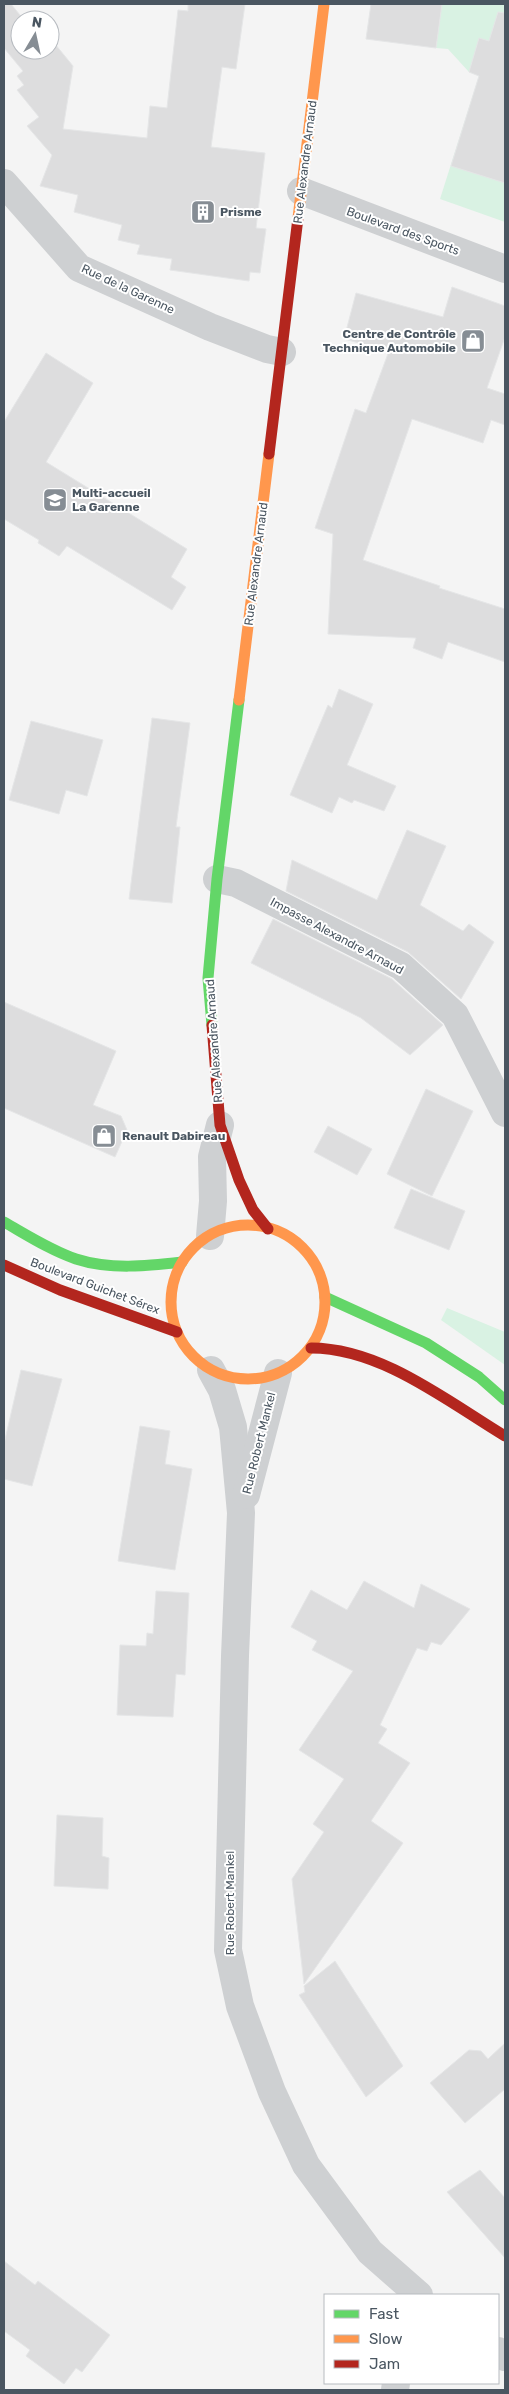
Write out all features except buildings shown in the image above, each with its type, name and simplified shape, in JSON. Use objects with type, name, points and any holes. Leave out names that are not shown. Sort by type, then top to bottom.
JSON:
[{"type":"main road","name":"Rue Alexandre Arnaud","points":[[268,1229],[252,1210],[239,1180],[220,1125],[208,978],[217,879],[324,4]]},
{"type":"main road","name":"Boulevard Guichet Sérex","points":[[4,1222],[62,1254],[89,1263],[122,1267],[182,1262]]},
{"type":"main road","points":[[251,1225],[268,1229],[289,1238],[304,1250],[316,1266],[325,1297],[324,1317],[311,1348],[290,1366],[278,1373],[261,1378],[244,1379],[227,1376],[211,1370],[191,1353],[177,1332],[172,1315],[171,1297],[175,1279],[182,1262],[190,1251],[210,1236],[230,1228],[251,1225]]},
{"type":"main road","name":"Boulevard Guichet Sérex","points":[[4,1265],[60,1290],[177,1332]]},
{"type":"main road","points":[[325,1297],[426,1343],[478,1377],[505,1400]]},
{"type":"main road","points":[[311,1348],[327,1348],[357,1354],[399,1372],[505,1436]]},
{"type":"street","name":"Rue de la Garenne","points":[[4,183],[79,268],[210,327],[282,352]]},
{"type":"street","name":"Boulevard des Sports","points":[[301,191],[505,269]]},
{"type":"street","name":"Impasse Alexandre Arnaud","points":[[217,879],[236,883],[401,966],[455,1015],[505,1113]]},
{"type":"street","name":"Rue Alexandre Arnaud","points":[[210,1236],[213,1201],[212,1157],[220,1125]]},
{"type":"street","name":"Rue Robert Mankel","points":[[211,1370],[222,1390],[233,1427],[241,1513],[235,1656],[228,1950],[240,2006],[272,2092],[306,2165],[370,2252],[412,2293]]},
{"type":"street","name":"Rue Robert Mankel","points":[[241,1513],[278,1373]]},
{"type":"green space","points":[[442,4],[505,4],[505,222],[440,199],[479,76],[469,72],[448,49],[436,48]]},
{"type":"green space","points":[[447,1308],[505,1332],[505,1365],[441,1320]]},
{"type":"traffic: fast","points":[[212,1025],[208,978],[217,879],[239,700]]},
{"type":"traffic: fast","points":[[4,1222],[57,1251],[76,1259],[102,1265],[129,1266],[182,1262]]},
{"type":"traffic: fast","points":[[325,1297],[426,1343],[479,1377],[505,1400]]},
{"type":"traffic: slow","points":[[298,218],[324,4]]},
{"type":"traffic: slow","points":[[239,700],[269,454]]},
{"type":"traffic: slow","points":[[248,1225],[277,1231],[291,1238],[302,1248],[312,1259],[319,1273],[325,1302],[319,1331],[312,1345],[302,1356],[291,1366],[277,1373],[248,1379],[219,1373],[205,1366],[194,1356],[184,1345],[177,1331],[171,1302],[177,1273],[184,1259],[194,1248],[205,1238],[219,1231],[248,1225]]},
{"type":"traffic: jam","points":[[269,454],[298,218]]},
{"type":"traffic: jam","points":[[212,1025],[220,1125],[239,1180],[253,1210],[268,1229]]},
{"type":"traffic: jam","points":[[4,1265],[60,1290],[177,1332]]},
{"type":"traffic: jam","points":[[311,1348],[337,1350],[363,1357],[388,1367],[437,1393],[505,1436]]},
{"type":"place","name":"Prisme","points":[[203,212]]},
{"type":"place","name":"Centre de Contrôle Technique Automobile","points":[[473,341]]},
{"type":"place","name":"Multi-accueil La Garenne","points":[[55,500]]},
{"type":"place","name":"Renault Dabireau","points":[[104,1136]]}]
